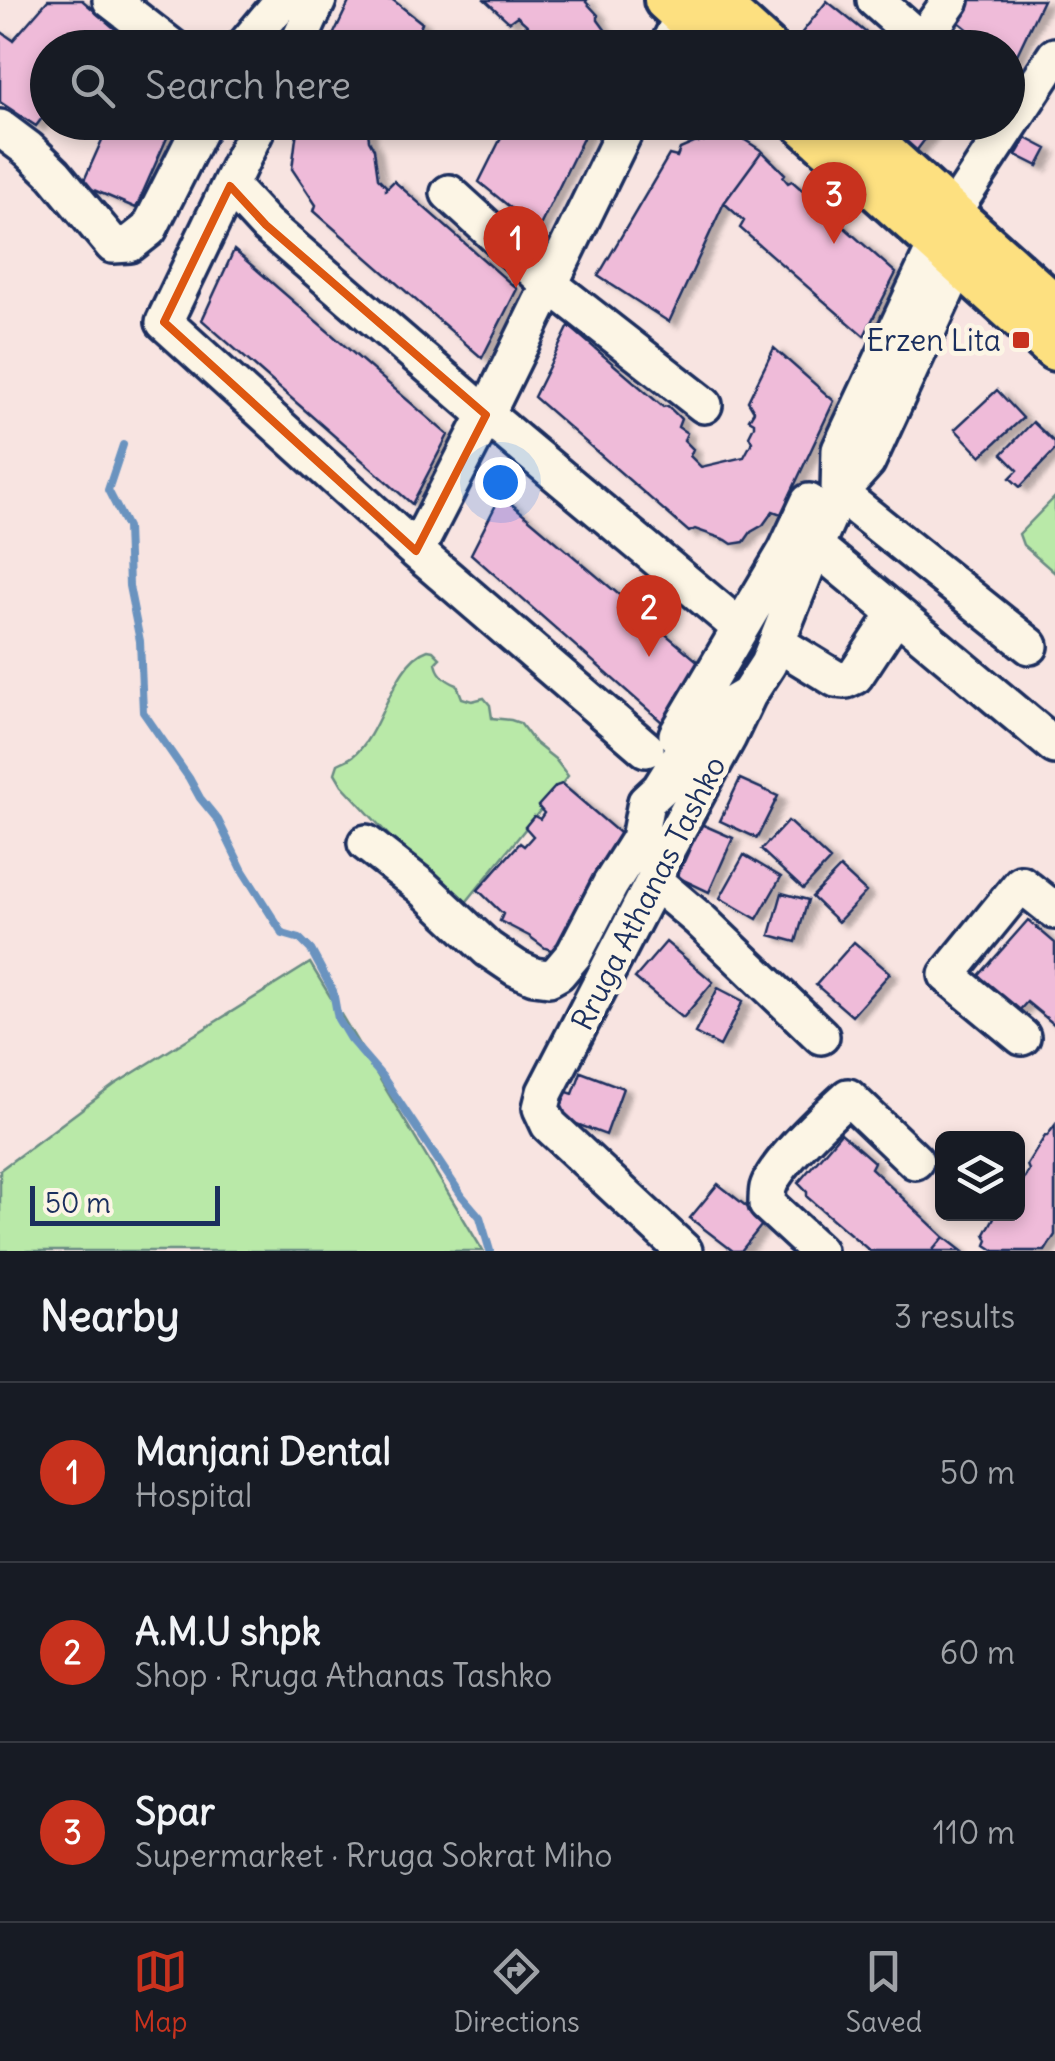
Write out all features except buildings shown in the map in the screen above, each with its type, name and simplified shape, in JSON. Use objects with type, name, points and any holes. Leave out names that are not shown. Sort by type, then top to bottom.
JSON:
[{"type":"main road","points":[[682,16],[719,30]]},
{"type":"main road","points":[[826,140],[1055,307]]},
{"type":"main road","points":[[866,140],[1055,349]]},
{"type":"street","points":[[110,0],[150,30]]},
{"type":"street","points":[[257,30],[283,0]]},
{"type":"street","points":[[304,30],[318,0]]},
{"type":"street","points":[[875,0],[909,30]]},
{"type":"street","points":[[933,30],[951,0]]},
{"type":"street","points":[[1025,91],[1055,56]]},
{"type":"street","points":[[1025,126],[1055,79]]},
{"type":"street","points":[[0,128],[48,168],[113,245],[130,244],[149,229],[194,140]]},
{"type":"street","points":[[252,140],[164,322],[416,550],[659,746],[804,540],[1055,746]]},
{"type":"street","points":[[416,550],[620,140]]},
{"type":"street","points":[[955,237],[997,140]]},
{"type":"street","points":[[955,237],[1016,140]]},
{"type":"street","points":[[230,186],[266,224],[739,628]]},
{"type":"street","points":[[449,193],[549,284],[704,406]]},
{"type":"street","name":"Rruga Athanas Tashko","points":[[684,1251],[549,1125],[541,1108],[545,1092],[664,854],[768,664],[804,540],[840,450],[955,237]]},
{"type":"street","points":[[824,497],[1030,646]]},
{"type":"street","points":[[776,643],[836,679],[846,680],[855,676],[890,623],[890,608]]},
{"type":"street","points":[[366,843],[421,886],[488,949],[516,968],[549,978],[558,974],[574,954],[639,839],[646,802],[660,789],[695,733],[717,713],[748,696]]},
{"type":"street","points":[[654,880],[821,1036]]},
{"type":"street","points":[[1022,1037],[948,975],[1022,884],[1055,911]]},
{"type":"street","points":[[818,1251],[767,1204],[768,1186],[830,1113],[848,1097],[915,1161]]},
{"type":"highlighted area","points":[[230,186],[266,225],[486,415],[416,551],[164,322]]},
{"type":"green space","points":[[1055,497],[1055,573],[1023,545],[1019,534]]},
{"type":"green space","points":[[428,650],[440,658],[436,662],[438,671],[457,685],[462,698],[484,698],[492,718],[520,723],[568,776],[459,911],[335,773],[338,764],[363,745],[405,668]]},
{"type":"green space","points":[[310,963],[483,1251],[0,1251],[0,1170],[114,1085]]},
{"type":"waterway","points":[[123,445],[108,490],[127,527],[129,586],[140,641],[143,712],[218,820],[243,871],[283,934],[300,939],[311,950],[333,991],[338,1019],[480,1217],[490,1251]]},
{"type":"place","name":"Spar","points":[[834,244]]},
{"type":"place","name":"Manjani Dental","points":[[516,288]]},
{"type":"place","name":"Erzen Lita","points":[[1021,340]]},
{"type":"place","name":"A.M.U shpk","points":[[649,657]]}]
